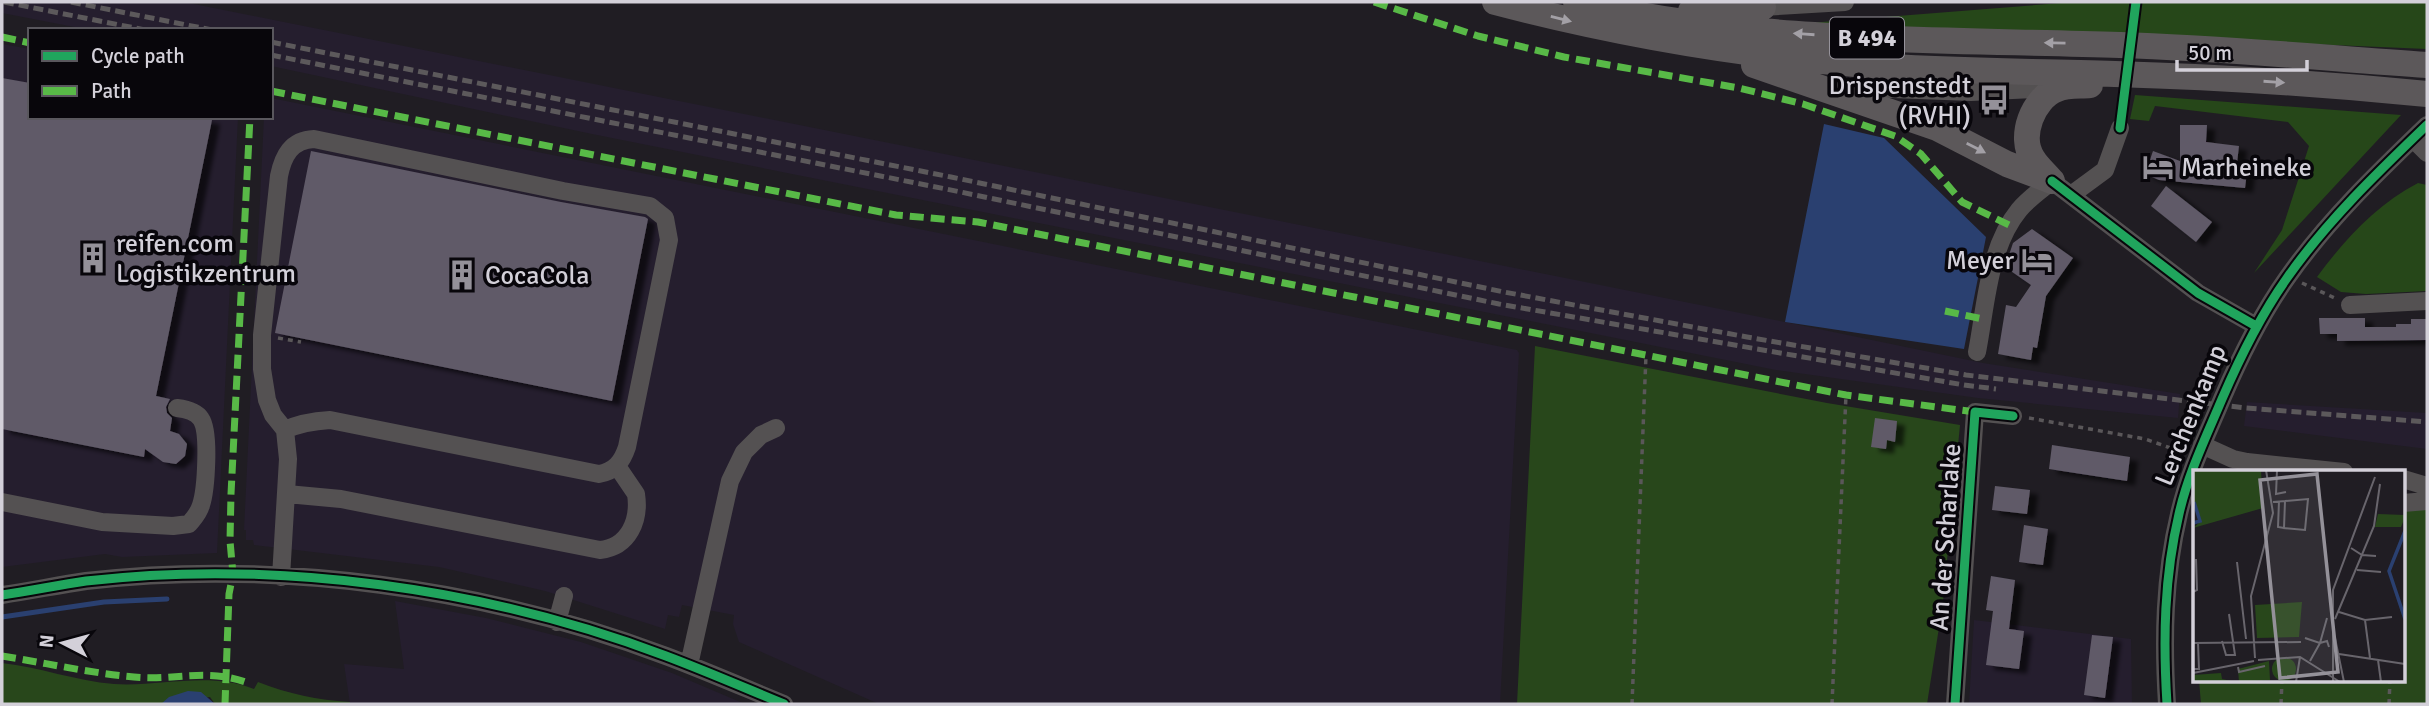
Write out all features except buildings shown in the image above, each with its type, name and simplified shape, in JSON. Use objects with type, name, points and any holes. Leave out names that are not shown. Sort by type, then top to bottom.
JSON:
[{"type":"highway","name":"B 494","points":[[1495,2],[1576,23],[1692,45],[1868,65],[2126,74],[2427,94]]},
{"type":"highway","name":"B 494","points":[[1576,2],[1702,25],[1854,37],[2130,45],[2427,65]]},
{"type":"highway","points":[[1612,10],[1760,4]]},
{"type":"highway","points":[[1692,45],[1937,128],[2007,164],[2062,188]]},
{"type":"highway","points":[[2062,188],[2031,157],[2027,135],[2033,113],[2041,100],[2058,88],[2093,84],[2126,74]]},
{"type":"street","points":[[1760,4],[1844,2]]},
{"type":"street","points":[[1822,87],[1971,92],[2058,88]]},
{"type":"street","name":"Lerchenkamp","points":[[2193,470],[2256,326],[2288,276],[2344,206],[2427,125]]},
{"type":"street","points":[[1977,352],[1991,276],[2006,229],[2020,209],[2105,170],[2120,128]]},
{"type":"street","points":[[281,577],[288,459],[285,430],[273,415],[267,401],[262,369],[262,335],[281,166],[289,149],[305,139],[314,139],[563,191],[650,206],[665,218],[669,240],[627,447],[623,459],[608,472],[599,474],[330,420],[312,421],[285,430]]},
{"type":"street","points":[[2413,139],[2427,153]]},
{"type":"street","points":[[2062,188],[2198,293],[2256,326]]},
{"type":"street","points":[[2350,305],[2427,301]]},
{"type":"street","points":[[2,502],[102,522],[173,526],[190,524],[201,509],[203,497],[205,429],[201,418],[177,408]]},
{"type":"street","name":"An der Scharlake","points":[[1955,704],[1975,412],[2013,416]]},
{"type":"street","points":[[689,665],[730,481],[744,452],[761,435],[776,428]]},
{"type":"street","points":[[2199,452],[2246,463],[2332,470]]},
{"type":"street","points":[[287,494],[341,499],[600,550],[619,545],[627,538],[632,528],[636,494],[617,466]]},
{"type":"street","name":"Lerchenkamp","points":[[2166,704],[2164,615],[2179,513],[2193,470]]},
{"type":"street","points":[[2404,480],[2427,486]]},
{"type":"street","points":[[2404,503],[2427,501]]},
{"type":"street","points":[[2,595],[84,581],[233,574],[337,580],[416,591],[483,602],[557,622],[664,655],[784,704]]},
{"type":"street","points":[[557,622],[564,596]]},
{"type":"path","points":[[2288,276],[2350,305]]},
{"type":"path","points":[[1632,704],[1646,355]]},
{"type":"path","points":[[1832,704],[1846,395]]},
{"type":"path","points":[[2013,416],[2145,439],[2199,452]]},
{"type":"path","points":[[2281,704],[2282,682]]},
{"type":"path","points":[[2389,704],[2390,682]]},
{"type":"shaded area","points":[[2,2],[184,2],[1983,363],[2180,394],[2178,418],[1978,398],[1776,370],[592,134],[273,66],[273,28],[80,28],[2,13]]},
{"type":"shaded area","points":[[2,44],[28,49],[28,119],[238,119],[217,553],[122,557],[105,554],[2,567]]},
{"type":"shaded area","points":[[273,98],[1517,350],[1519,353],[1500,704],[879,704],[739,642],[733,624],[734,615],[682,605],[679,617],[668,615],[665,629],[545,591],[439,567],[254,545],[253,540],[246,540],[244,530],[264,119],[273,119]]},
{"type":"shaded area","points":[[2247,402],[2427,413],[2427,449],[2244,426]]},
{"type":"shaded area","points":[[395,601],[486,618],[581,642],[672,673],[745,704],[350,704],[344,664],[404,669]]},
{"type":"shaded area","points":[[1974,620],[2131,639],[2132,704],[1969,704]]},
{"type":"green space","points":[[2074,2],[2427,2],[2427,49],[1809,23]]},
{"type":"green space","points":[[2135,95],[2401,115],[2254,273],[2282,230],[2309,146],[2288,122],[2155,106],[2149,121],[2130,119]]},
{"type":"green space","points":[[2418,183],[2427,185],[2427,291],[2366,294],[2341,292],[2317,277],[2362,224],[2388,202]]},
{"type":"green space","points":[[1535,346],[1827,403],[1960,425],[1943,602],[1927,704],[1517,704]]},
{"type":"green space","points":[[2404,507],[2427,510],[2427,704],[2201,704],[2199,682],[2404,682]]},
{"type":"green space","points":[[2,663],[114,684],[202,680],[254,689],[258,682],[292,693],[350,704],[215,704],[210,697],[161,704],[2,704]]},
{"type":"water","points":[[1824,124],[1884,138],[1986,237],[1964,349],[1785,322]]},
{"type":"water","points":[[188,691],[201,692],[215,704],[161,704],[169,697]]},
{"type":"waterway","points":[[2,617],[104,602],[167,599]]},
{"type":"railway","points":[[4,2],[135,28]]},
{"type":"railway","points":[[71,2],[202,28]]},
{"type":"railway","points":[[273,42],[951,177],[1504,292],[1747,337],[1966,375],[2246,408],[2427,422]]},
{"type":"railway","points":[[273,55],[946,189],[1499,304],[1996,389]]},
{"type":"marked path","points":[[1374,2],[1478,36],[1564,57],[1739,88],[1803,104],[1895,136],[1921,154],[1962,202],[2009,225]]},
{"type":"marked path","points":[[2,37],[28,43]]},
{"type":"marked path","points":[[273,91],[896,215],[978,222],[1846,395],[1975,412]]},
{"type":"marked path","points":[[225,704],[229,594],[233,574],[230,541],[231,494],[250,119]]},
{"type":"marked path","points":[[1945,311],[1983,319]]},
{"type":"marked path","points":[[2,656],[118,675],[150,678],[207,675],[251,684]]},
{"type":"cycle path","points":[[2120,128],[2136,2]]},
{"type":"cycle path","points":[[2167,704],[2166,609],[2174,538],[2192,470],[2229,383],[2268,307],[2302,257],[2353,198],[2427,125]]},
{"type":"cycle path","points":[[2052,181],[2198,293],[2256,326]]},
{"type":"cycle path","points":[[1955,704],[1975,412],[2013,416]]},
{"type":"cycle path","points":[[2,595],[86,581],[158,575],[306,577],[380,585],[527,612],[597,632],[681,662],[784,704]]},
{"type":"place","name":"Drispenstedt (RVHI)","points":[[1994,100]]},
{"type":"place","name":"Marheineke","points":[[2158,167]]},
{"type":"place","name":"reifen.com Logistikzentrum","points":[[93,258]]},
{"type":"place","name":"Meyer","points":[[2037,260]]},
{"type":"place","name":"CocaCola","points":[[462,275]]}]
